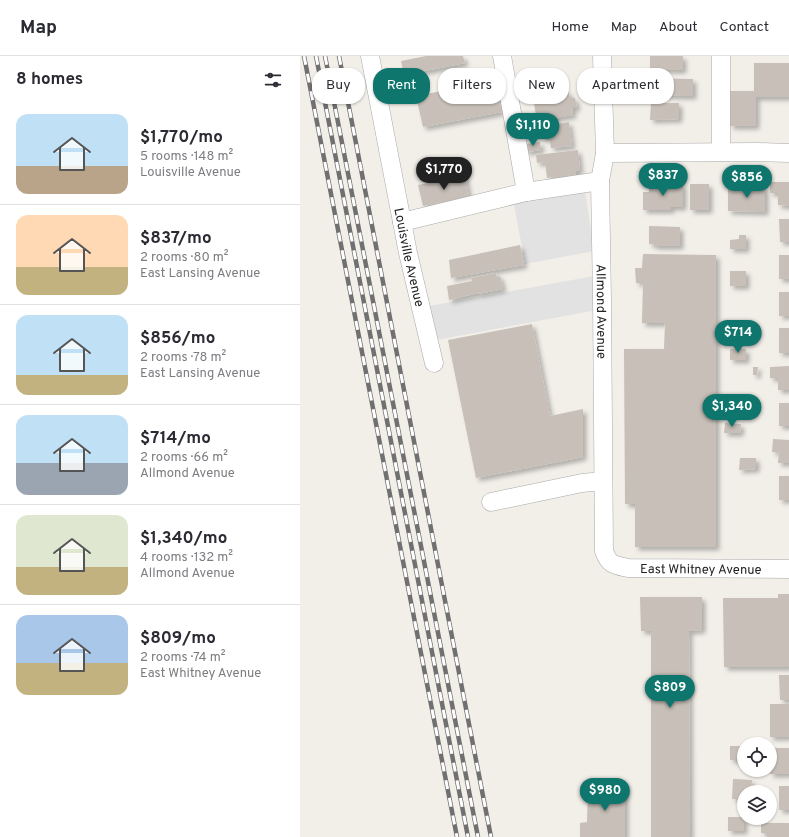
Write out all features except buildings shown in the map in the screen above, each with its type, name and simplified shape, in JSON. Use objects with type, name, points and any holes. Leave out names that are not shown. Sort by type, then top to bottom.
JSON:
[{"type":"street","name":"Louisville Avenue","points":[[370,56],[408,253],[434,363]]},
{"type":"street","points":[[502,56],[526,192]]},
{"type":"street","name":"Allmond Avenue","points":[[602,56],[605,153],[600,181],[604,551],[607,559],[613,565]]},
{"type":"street","points":[[721,56],[721,152]]},
{"type":"street","points":[[605,153],[789,153]]},
{"type":"street","points":[[402,222],[526,192],[600,181]]},
{"type":"street","points":[[491,502],[582,483],[604,481]]},
{"type":"street","name":"East Whitney Avenue","points":[[613,565],[628,568],[789,569]]},
{"type":"shaded area","points":[[585,190],[594,251],[525,264],[513,199]]},
{"type":"shaded area","points":[[594,276],[597,310],[436,340],[429,306]]},
{"type":"railway","points":[[304,56],[457,837]]},
{"type":"railway","points":[[316,56],[468,837]]},
{"type":"railway","points":[[325,56],[478,837]]},
{"type":"railway","points":[[339,56],[491,837]]}]
